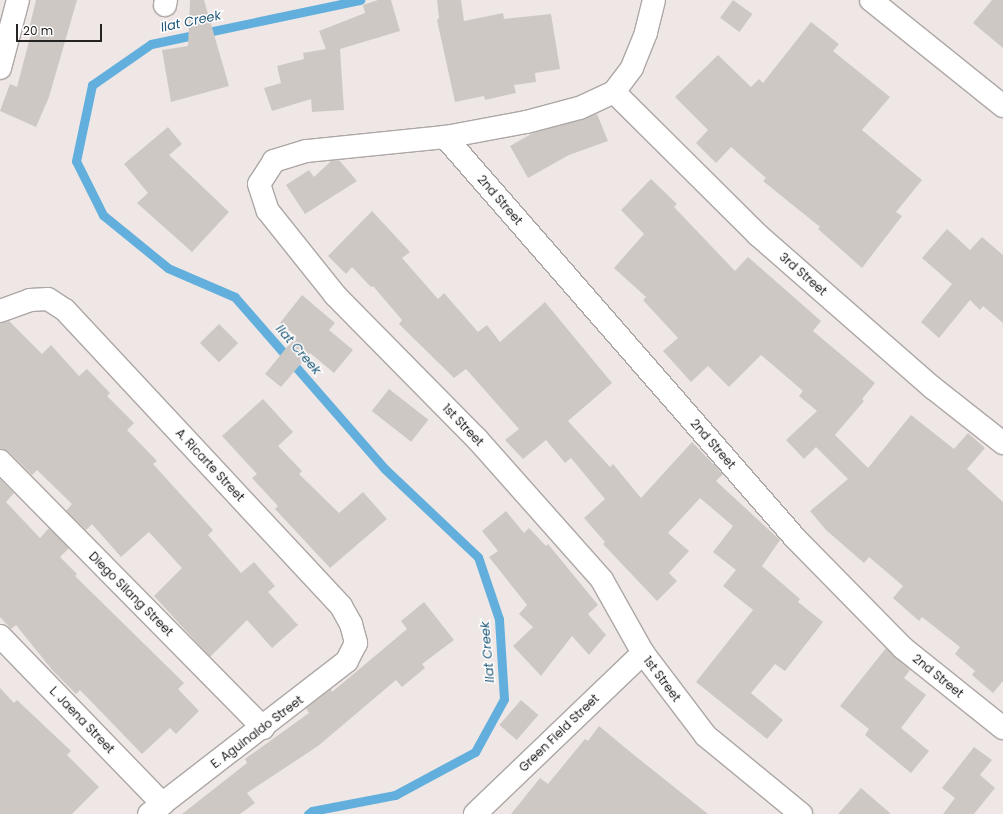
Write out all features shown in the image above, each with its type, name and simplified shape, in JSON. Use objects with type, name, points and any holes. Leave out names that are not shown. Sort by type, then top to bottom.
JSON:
[{"type":"street","points":[[0,68],[18,0]]},
{"type":"street","points":[[445,137],[526,122],[579,108],[614,92],[632,68],[646,33],[654,0]]},
{"type":"street","points":[[871,0],[1003,106]]},
{"type":"street","name":"3rd Street","points":[[614,92],[758,235],[933,388],[1003,443]]},
{"type":"street","name":"1st Street","points":[[445,137],[306,151],[274,161],[259,184],[268,211],[335,295],[477,439],[602,580],[643,653],[706,736],[801,814]]},
{"type":"street","name":"2nd Street","points":[[445,137],[794,538],[903,648],[1003,728]]},
{"type":"street","name":"A. Ricarte Street","points":[[0,311],[30,300],[48,299],[65,310],[341,606],[351,624],[356,643]]},
{"type":"street","name":"Diego Silang Street","points":[[0,461],[263,728]]},
{"type":"street","name":"L. Jaena Street","points":[[0,636],[156,809]]},
{"type":"street","name":"E. Aguinaldo Street","points":[[156,809],[332,675],[348,661],[356,643]]},
{"type":"street","name":"Green Field Street","points":[[475,814],[643,653]]},
{"type":"building","points":[[36,0],[77,0],[49,97],[36,127],[0,111],[10,84],[17,87],[32,30],[29,29]]},
{"type":"building","points":[[190,0],[204,0],[229,86],[171,102],[162,50],[188,46]]},
{"type":"building","points":[[378,0],[391,0],[400,31],[340,49],[344,110],[312,112],[311,99],[272,111],[264,88],[281,83],[277,66],[304,59],[303,53],[326,49],[319,31],[365,13],[363,5]]},
{"type":"building","points":[[437,0],[461,0],[464,21],[503,13],[504,19],[551,14],[560,69],[535,73],[536,82],[514,85],[516,93],[485,100],[484,96],[455,102],[437,20],[439,18]]},
{"type":"building","points":[[733,0],[752,14],[739,32],[720,18]]},
{"type":"building","points":[[992,0],[1003,0],[1003,48],[973,23]]},
{"type":"building","points":[[811,22],[839,44],[833,51],[890,97],[862,130],[922,180],[896,212],[902,216],[862,268],[818,229],[820,227],[763,181],[766,178],[731,147],[716,163],[696,143],[708,130],[675,97],[718,55],[751,87],[759,79],[763,83]]},
{"type":"building","points":[[597,114],[608,141],[569,155],[528,178],[510,146],[533,133]]},
{"type":"building","points":[[168,127],[182,144],[169,155],[229,212],[192,252],[137,203],[148,193],[124,164]]},
{"type":"building","points":[[339,160],[357,181],[305,214],[286,185],[309,170],[314,177],[331,161]]},
{"type":"building","points":[[651,179],[677,204],[674,207],[735,271],[748,257],[821,321],[813,331],[875,383],[862,399],[864,401],[835,435],[868,468],[911,415],[954,449],[968,433],[985,448],[967,469],[1003,502],[1003,681],[993,693],[972,675],[975,671],[955,654],[960,647],[922,617],[919,621],[893,598],[903,586],[869,557],[864,563],[826,530],[810,511],[848,479],[816,447],[804,459],[786,440],[817,411],[799,396],[803,391],[761,355],[729,387],[708,366],[691,382],[663,351],[678,338],[643,300],[646,297],[614,268],[644,234],[621,210]]},
{"type":"building","points":[[372,211],[410,252],[402,258],[438,299],[444,293],[478,332],[487,325],[500,342],[545,302],[612,383],[568,421],[610,467],[613,464],[641,498],[692,442],[723,474],[716,481],[780,540],[762,566],[800,599],[798,602],[823,622],[785,671],[775,664],[751,693],[783,720],[767,739],[696,682],[753,610],[723,586],[736,570],[713,552],[733,526],[700,498],[668,533],[689,551],[669,573],[677,581],[657,601],[603,544],[605,542],[584,518],[605,499],[571,458],[565,463],[546,440],[523,459],[505,440],[519,429],[466,369],[454,378],[399,324],[402,320],[373,286],[371,287],[352,267],[346,274],[328,256]]},
{"type":"building","points":[[947,229],[970,250],[982,237],[1003,255],[1003,323],[983,306],[980,310],[970,300],[939,338],[921,322],[952,284],[922,258]]},
{"type":"building","points":[[302,295],[335,323],[329,330],[353,350],[334,373],[310,353],[281,387],[265,374],[296,336],[280,323]]},
{"type":"building","points":[[9,321],[42,354],[51,345],[79,376],[87,369],[110,393],[107,396],[134,423],[127,430],[157,461],[153,464],[213,530],[208,535],[241,573],[254,562],[275,586],[268,592],[298,625],[272,648],[247,620],[210,657],[154,596],[182,568],[149,532],[121,557],[92,524],[86,530],[66,511],[72,504],[37,470],[32,475],[9,452],[0,449],[0,323]]},
{"type":"building","points":[[219,324],[238,343],[219,362],[200,343]]},
{"type":"building","points":[[389,389],[428,420],[411,442],[372,411]]},
{"type":"building","points":[[263,399],[293,432],[278,446],[302,471],[299,474],[339,513],[363,492],[387,519],[330,568],[275,509],[278,506],[252,478],[257,474],[222,436]]},
{"type":"building","points":[[0,479],[14,493],[6,502],[40,538],[49,528],[69,548],[60,557],[77,574],[75,576],[184,683],[178,689],[199,711],[176,734],[170,728],[142,754],[80,690],[76,694],[53,671],[16,625],[11,629],[0,617]]},
{"type":"building","points":[[506,511],[524,533],[529,528],[546,546],[548,544],[598,605],[588,614],[606,635],[589,655],[572,636],[541,676],[513,646],[533,627],[519,614],[527,605],[489,557],[498,551],[482,531]]},
{"type":"building","points":[[424,602],[454,640],[422,664],[425,668],[402,687],[396,680],[318,746],[247,793],[255,803],[240,814],[182,814],[247,763],[245,759],[309,713],[306,708],[331,689],[332,692],[407,629],[401,621]]},
{"type":"building","points":[[886,648],[910,670],[904,678],[926,695],[901,728],[929,751],[911,773],[865,735],[869,729],[840,706]]},
{"type":"building","points":[[0,688],[14,703],[17,700],[71,751],[67,755],[99,787],[72,814],[0,814]]},
{"type":"building","points":[[521,700],[538,715],[517,740],[499,725]]},
{"type":"building","points":[[599,726],[708,814],[511,814],[540,778],[548,784],[585,739],[588,741]]},
{"type":"building","points":[[974,747],[992,760],[980,775],[995,788],[974,814],[943,814],[955,798],[942,788]]},
{"type":"building","points":[[861,788],[891,814],[838,814]]},
{"type":"waterway","name":"Ilat Creek","points":[[308,814],[312,811],[395,795],[475,752],[504,699],[499,619],[478,557],[384,468],[235,297],[168,268],[103,215],[76,161],[92,85],[151,44],[360,0]]}]
